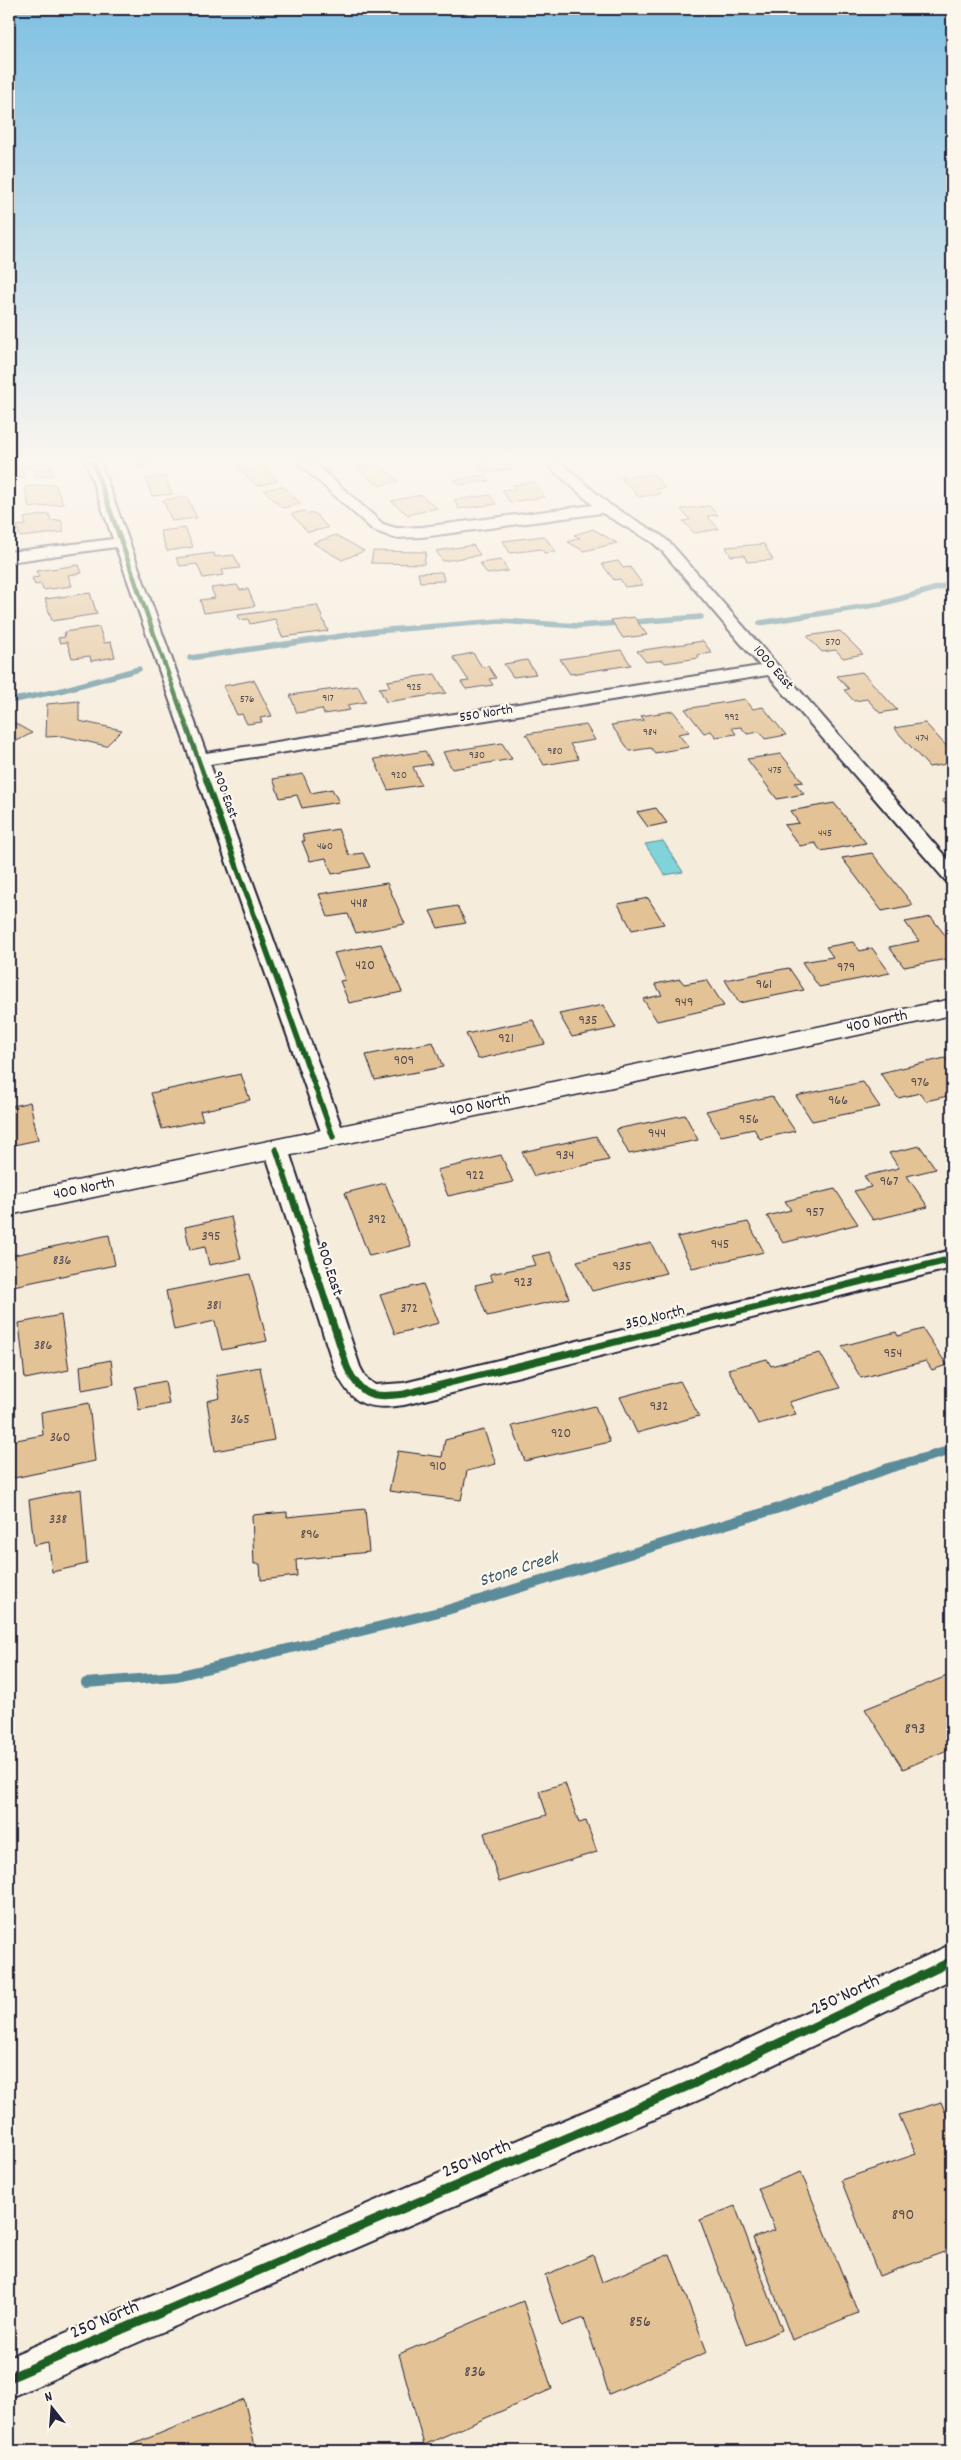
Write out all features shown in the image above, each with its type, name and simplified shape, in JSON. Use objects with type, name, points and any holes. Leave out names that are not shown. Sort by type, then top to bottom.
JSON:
[{"type":"main road","name":"400 North","points":[[9,1205],[952,1007]]},
{"type":"street","name":"900 East","points":[[133,577],[333,1137]]},
{"type":"street","name":"1000 East","points":[[692,577],[952,876]]},
{"type":"street","name":"550 North","points":[[199,760],[774,669]]},
{"type":"street","name":"900 East","points":[[276,1149],[347,1367],[356,1386],[363,1394]]},
{"type":"street","name":"350 North","points":[[363,1394],[376,1396],[404,1394],[952,1259]]},
{"type":"street","name":"250 North","points":[[9,2378],[695,2083],[952,1961]]},
{"type":"water","points":[[663,841],[683,872],[665,875],[645,844]]},
{"type":"building","points":[[69,577],[72,586],[43,590],[41,584],[35,585],[32,578]]},
{"type":"building","points":[[419,577],[443,577],[444,581],[420,582]]},
{"type":"building","points":[[612,577],[637,577],[643,585],[625,587],[620,579],[614,580]]},
{"type":"building","points":[[237,585],[240,590],[248,589],[255,606],[204,613],[200,600],[215,598],[211,588]]},
{"type":"building","points":[[90,593],[97,614],[52,621],[45,599]]},
{"type":"building","points":[[317,605],[328,631],[282,637],[275,619],[250,624],[248,619],[240,620],[238,615]]},
{"type":"building","points":[[634,617],[647,635],[623,638],[611,620]]},
{"type":"building","points":[[99,627],[104,643],[111,642],[115,657],[91,661],[90,656],[72,658],[67,642],[60,643],[58,638],[65,637],[64,632]]},
{"type":"building","points":[[840,631],[863,654],[843,658],[836,650],[822,652],[807,636]]},
{"type":"building","points":[[703,641],[712,653],[697,655],[699,658],[665,663],[663,660],[646,662],[637,651]]},
{"type":"building","points":[[621,650],[631,665],[570,674],[560,659]]},
{"type":"building","points":[[473,653],[482,667],[488,666],[496,678],[489,679],[493,685],[466,689],[461,682],[469,681],[453,657]]},
{"type":"building","points":[[527,660],[536,674],[513,677],[504,664]]},
{"type":"building","points":[[862,672],[897,710],[880,713],[867,699],[854,701],[844,690],[849,689],[837,676]]},
{"type":"building","points":[[435,674],[446,693],[386,702],[379,688],[390,687],[387,681]]},
{"type":"building","points":[[254,680],[272,716],[260,718],[262,722],[247,724],[242,714],[237,715],[223,686]]},
{"type":"building","points":[[358,686],[366,702],[347,705],[350,710],[324,714],[322,709],[297,713],[290,695]]},
{"type":"building","points":[[745,699],[753,709],[763,707],[786,735],[765,739],[760,732],[747,734],[741,727],[732,728],[736,734],[716,737],[711,731],[704,733],[685,709]]},
{"type":"building","points":[[79,701],[79,721],[122,730],[106,746],[63,736],[46,737],[47,704]]},
{"type":"building","points":[[673,711],[689,732],[678,734],[689,747],[655,753],[651,748],[630,751],[611,725],[644,720],[641,716]]},
{"type":"building","points":[[9,720],[32,733],[9,745]]},
{"type":"building","points":[[925,723],[951,751],[948,752],[952,756],[952,763],[929,767],[894,728]]},
{"type":"building","points":[[586,725],[595,740],[570,744],[579,759],[544,765],[526,734]]},
{"type":"building","points":[[502,743],[512,759],[452,769],[443,752]]},
{"type":"building","points":[[425,751],[432,764],[413,767],[421,785],[388,790],[374,759]]},
{"type":"building","points":[[781,754],[803,782],[795,783],[804,794],[777,799],[747,759]]},
{"type":"building","points":[[303,774],[311,793],[332,789],[339,802],[302,808],[297,795],[280,798],[273,779]]},
{"type":"building","points":[[952,798],[952,812],[942,800]]},
{"type":"building","points":[[834,803],[866,843],[821,851],[815,843],[800,846],[784,825],[799,823],[790,811]]},
{"type":"building","points":[[656,808],[667,823],[648,827],[637,812]]},
{"type":"building","points":[[338,829],[349,855],[363,853],[370,867],[332,874],[326,858],[310,861],[302,841],[305,841],[302,835]]},
{"type":"building","points":[[872,853],[913,905],[882,911],[842,858]]},
{"type":"building","points":[[387,883],[405,924],[356,933],[348,914],[328,917],[319,894]]},
{"type":"building","points":[[648,898],[664,924],[632,930],[618,904]]},
{"type":"building","points":[[457,906],[466,923],[438,928],[430,911]]},
{"type":"building","points":[[931,917],[952,944],[952,958],[904,967],[889,947],[919,941],[905,922]]},
{"type":"building","points":[[853,942],[860,951],[872,948],[890,973],[819,987],[802,962],[833,957],[826,947]]},
{"type":"building","points":[[381,944],[402,992],[349,1003],[340,981],[345,980],[334,953]]},
{"type":"building","points":[[789,968],[804,990],[739,1003],[725,980]]},
{"type":"building","points":[[680,979],[684,984],[707,980],[724,1006],[657,1021],[643,999],[662,995],[655,984]]},
{"type":"building","points":[[603,1005],[616,1028],[572,1037],[559,1014]]},
{"type":"building","points":[[533,1020],[545,1044],[478,1059],[466,1034]]},
{"type":"building","points":[[433,1042],[443,1067],[375,1080],[366,1055]]},
{"type":"building","points":[[945,1058],[952,1067],[952,1095],[926,1101],[920,1093],[898,1098],[880,1073]]},
{"type":"building","points":[[241,1074],[250,1100],[200,1111],[203,1120],[162,1129],[151,1093]]},
{"type":"building","points":[[863,1082],[880,1107],[812,1121],[796,1096]]},
{"type":"building","points":[[772,1096],[795,1131],[760,1139],[754,1129],[721,1136],[706,1111]]},
{"type":"building","points":[[30,1102],[38,1140],[9,1146],[9,1107]]},
{"type":"building","points":[[685,1115],[698,1140],[629,1154],[616,1129]]},
{"type":"building","points":[[596,1136],[609,1160],[534,1176],[522,1152]]},
{"type":"building","points":[[920,1146],[936,1169],[907,1176],[928,1207],[873,1220],[854,1191],[871,1187],[864,1176],[899,1168],[889,1153]]},
{"type":"building","points":[[501,1155],[513,1182],[448,1196],[437,1170]]},
{"type":"building","points":[[385,1183],[411,1246],[369,1256],[345,1193]]},
{"type":"building","points":[[835,1189],[858,1224],[783,1243],[767,1216],[791,1210],[785,1201]]},
{"type":"building","points":[[231,1217],[241,1259],[209,1265],[205,1247],[190,1250],[185,1227]]},
{"type":"building","points":[[748,1222],[764,1252],[692,1268],[677,1237]]},
{"type":"building","points":[[109,1235],[115,1265],[13,1286],[9,1256]]},
{"type":"building","points":[[651,1243],[666,1273],[592,1291],[577,1261]]},
{"type":"building","points":[[550,1252],[569,1298],[487,1316],[475,1285],[493,1281],[490,1274],[536,1265],[532,1256]]},
{"type":"building","points":[[250,1274],[267,1341],[222,1350],[215,1321],[174,1330],[166,1291]]},
{"type":"building","points":[[423,1284],[439,1323],[395,1334],[380,1295]]},
{"type":"building","points":[[61,1315],[69,1370],[25,1379],[19,1323]]},
{"type":"building","points":[[923,1329],[947,1365],[932,1370],[926,1361],[861,1378],[842,1346],[896,1332],[898,1336]]},
{"type":"building","points":[[820,1353],[840,1388],[789,1402],[796,1414],[758,1424],[728,1369],[767,1359],[771,1366]]},
{"type":"building","points":[[111,1360],[114,1384],[82,1390],[80,1366]]},
{"type":"building","points":[[260,1367],[274,1440],[215,1451],[207,1401],[220,1398],[216,1375]]},
{"type":"building","points":[[165,1381],[169,1404],[139,1410],[135,1387]]},
{"type":"building","points":[[680,1381],[699,1416],[637,1433],[620,1397]]},
{"type":"building","points":[[89,1403],[95,1461],[14,1478],[11,1441],[43,1435],[41,1412]]},
{"type":"building","points":[[595,1406],[610,1442],[525,1461],[512,1426]]},
{"type":"building","points":[[484,1430],[496,1464],[467,1471],[461,1500],[389,1491],[398,1451],[442,1457],[445,1440]]},
{"type":"building","points":[[81,1489],[87,1564],[52,1572],[49,1542],[34,1545],[29,1500]]},
{"type":"building","points":[[365,1509],[369,1552],[296,1560],[297,1576],[261,1580],[260,1564],[254,1564],[252,1515],[287,1512],[287,1517]]},
{"type":"building","points":[[952,1674],[952,1748],[903,1769],[865,1709]]},
{"type":"building","points":[[565,1783],[579,1823],[586,1821],[597,1852],[499,1882],[484,1833],[547,1815],[539,1791]]},
{"type":"building","points":[[941,2102],[952,2128],[952,2249],[879,2276],[841,2180],[916,2154],[899,2115]]},
{"type":"building","points":[[801,2172],[858,2313],[792,2340],[753,2238],[775,2230],[758,2188]]},
{"type":"building","points":[[735,2206],[782,2330],[746,2345],[700,2220]]},
{"type":"building","points":[[670,2254],[707,2352],[609,2394],[584,2318],[562,2326],[545,2275],[593,2255],[602,2282]]},
{"type":"building","points":[[523,2301],[552,2389],[424,2445],[399,2354]]},
{"type":"building","points":[[244,2399],[256,2451],[117,2451]]},
{"type":"waterway","points":[[760,623],[881,604],[952,584]]},
{"type":"waterway","points":[[190,658],[376,631],[500,621],[579,626],[701,617]]},
{"type":"waterway","points":[[9,701],[59,691],[139,669]]},
{"type":"waterway","name":"Stone Creek","points":[[86,1683],[177,1676],[447,1610],[779,1508],[889,1468],[952,1450]]},
{"type":"cycle path","points":[[134,577],[333,1137]]},
{"type":"cycle path","points":[[276,1149],[347,1367],[352,1378],[362,1391],[375,1396],[404,1394],[952,1259]]},
{"type":"cycle path","points":[[9,2378],[695,2083],[952,1961]]}]
